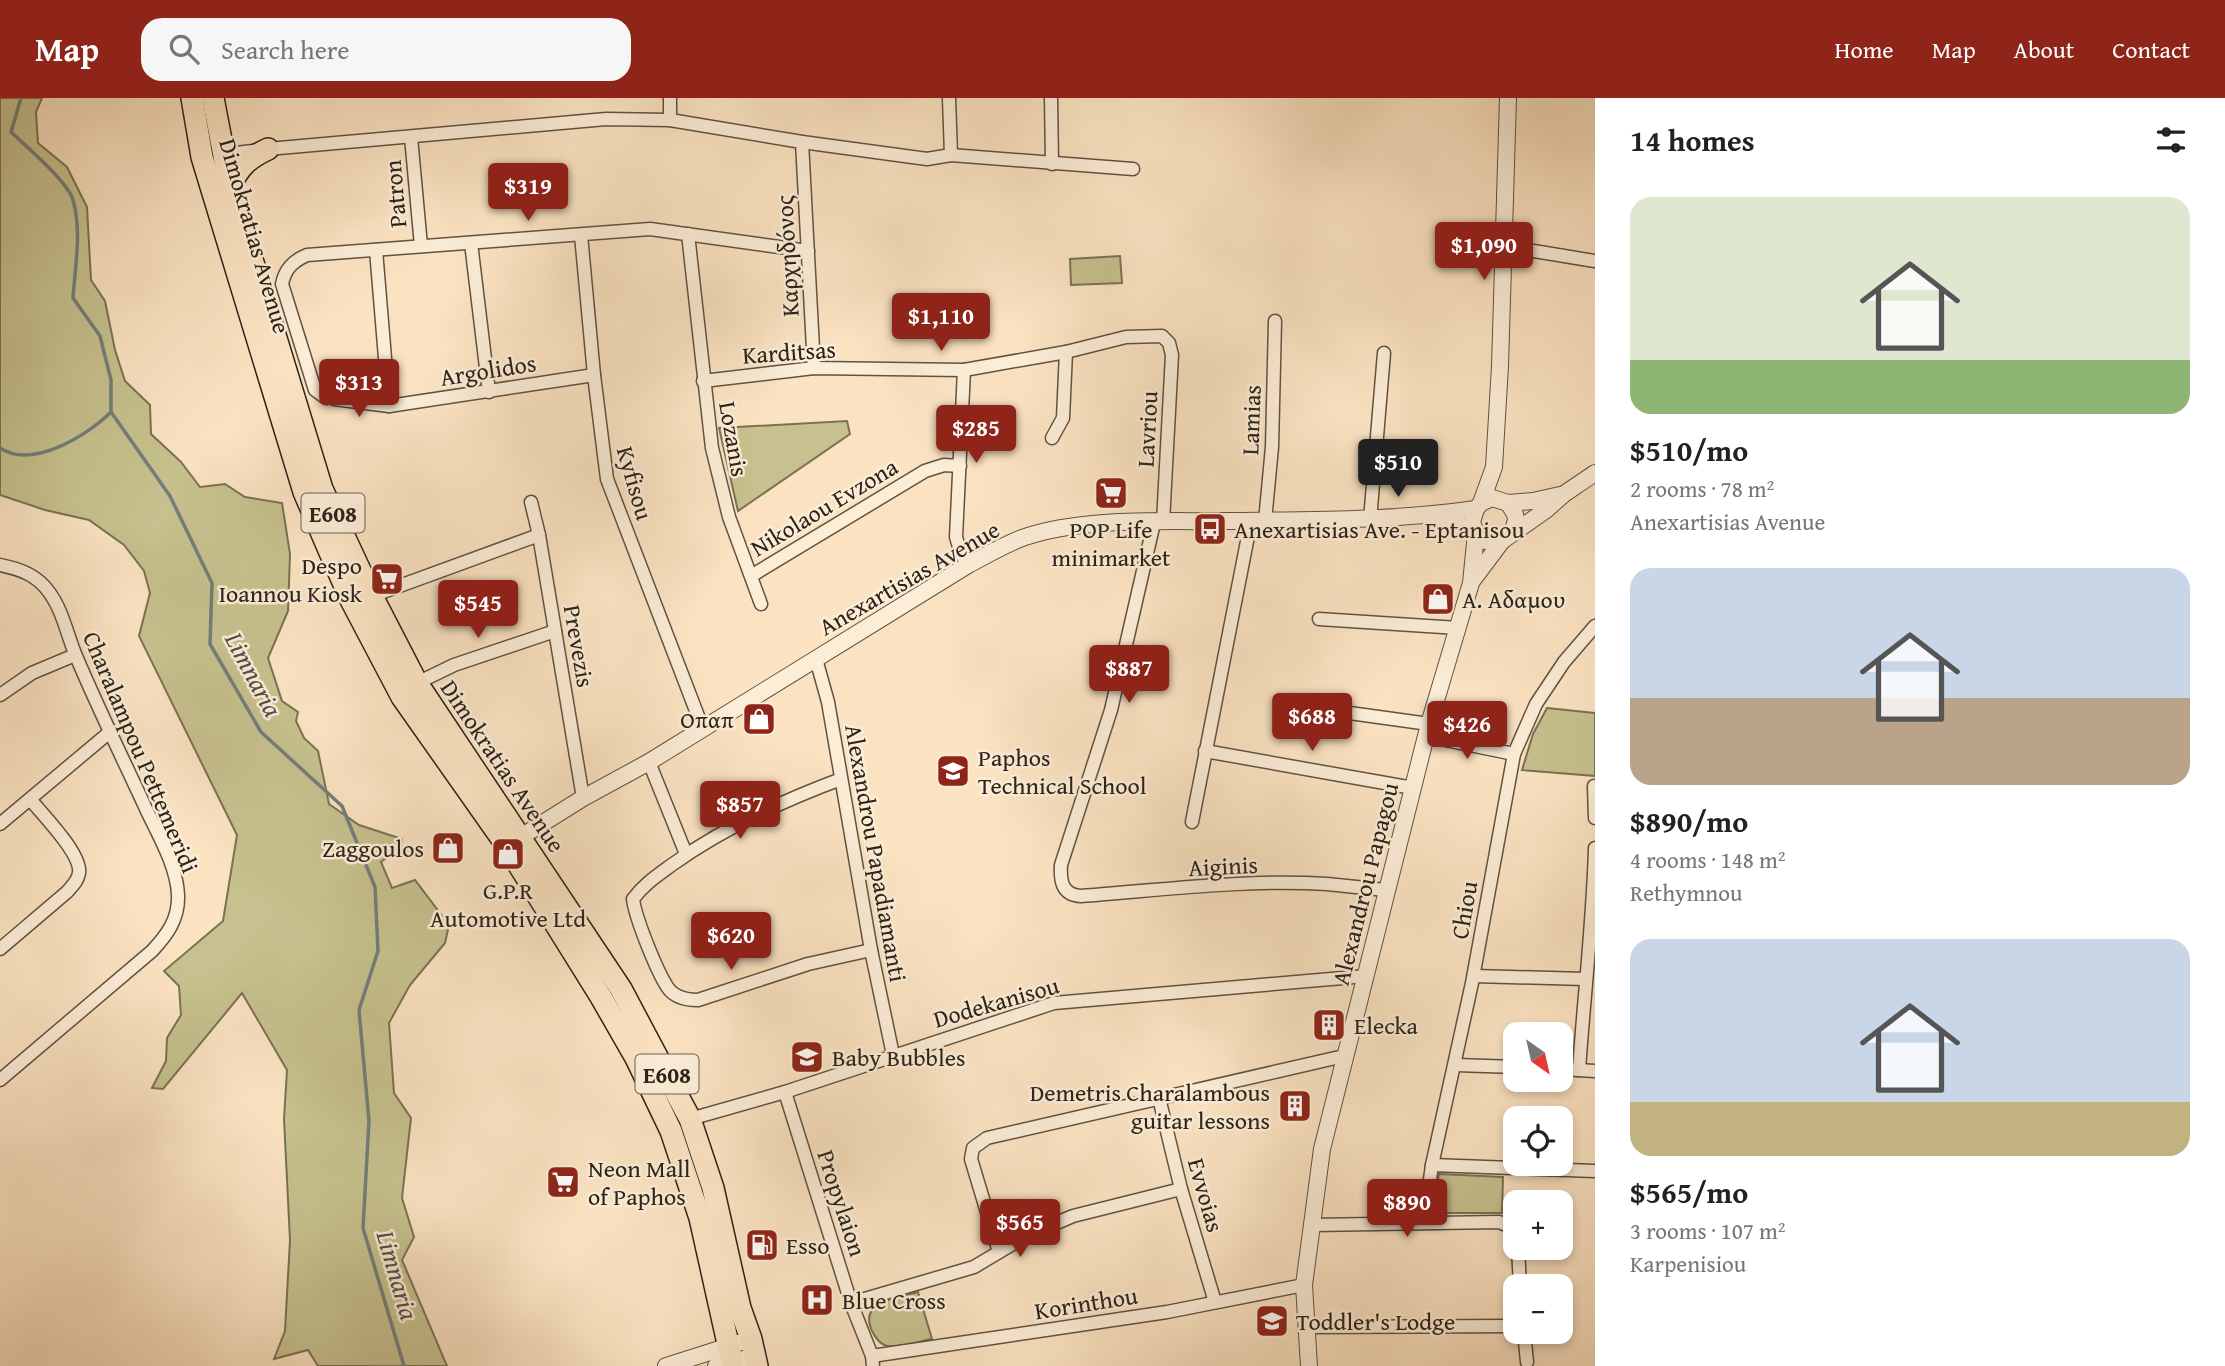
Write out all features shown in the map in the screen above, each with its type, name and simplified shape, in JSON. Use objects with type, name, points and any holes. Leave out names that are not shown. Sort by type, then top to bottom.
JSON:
[{"type":"highway","name":"Dimokratias Avenue","points":[[192,98],[202,158],[304,492],[351,600],[402,697],[513,841],[621,989],[690,1119],[713,1188],[740,1308],[755,1354]]},
{"type":"highway","name":"Dimokratias Avenue","points":[[213,98],[230,187],[322,489],[416,683],[513,841],[636,1058],[671,1131],[700,1218],[728,1360]]},
{"type":"highway","points":[[230,187],[241,165],[268,149]]},
{"type":"street","points":[[670,98],[670,120]]},
{"type":"street","points":[[949,98],[951,155]]},
{"type":"street","points":[[1051,98],[1052,164]]},
{"type":"street","points":[[1494,467],[1506,502],[1512,508],[1516,520],[1507,537],[1493,543],[1485,541],[1475,532],[1472,522],[1494,467],[1508,98]]},
{"type":"street","points":[[202,158],[268,149],[606,119],[670,120],[927,159],[951,155],[1133,169]]},
{"type":"street","name":"Patron","points":[[411,137],[421,247]]},
{"type":"street","name":"Καρχηδόνος","points":[[802,142],[814,368]]},
{"type":"street","points":[[388,406],[376,250],[650,229],[808,251]]},
{"type":"street","name":"Lozanis","points":[[688,234],[712,448],[719,483],[761,604]]},
{"type":"street","name":"Kyfisou","points":[[581,236],[607,479],[703,729]]},
{"type":"street","points":[[471,243],[489,392]]},
{"type":"street","points":[[1504,246],[1595,261]]},
{"type":"street","name":"Argolidos","points":[[376,250],[307,255],[290,265],[284,273],[282,284],[325,396],[388,406],[594,375]]},
{"type":"street","name":"Lamias","points":[[1192,822],[1272,447],[1275,321]]},
{"type":"street","name":"Karditsas","points":[[703,381],[814,368],[964,370],[1066,352],[1126,337],[1155,335],[1167,339]]},
{"type":"street","name":"Lavriou","points":[[1065,889],[1060,879],[1061,865],[1111,710],[1159,522],[1172,355],[1167,339]]},
{"type":"street","points":[[1052,438],[1063,418],[1066,352]]},
{"type":"street","points":[[1370,520],[1384,353]]},
{"type":"street","points":[[964,370],[957,537],[961,554],[968,565]]},
{"type":"street","name":"Nikolaou Evzona","points":[[751,576],[925,471],[944,465],[960,466]]},
{"type":"street","name":"Alexandrou Papagou","points":[[1471,583],[1507,537],[1595,473]]},
{"type":"street","points":[[1478,506],[1492,498],[1506,502],[1532,501],[1564,494]]},
{"type":"street","name":"Prevezis","points":[[531,502],[539,535],[583,798]]},
{"type":"street","name":"Anexartisias Avenue","points":[[513,841],[649,762],[968,565],[1027,536],[1085,525],[1370,520],[1428,516],[1478,506]]},
{"type":"street","name":"Anexartisias Avenue","points":[[1428,516],[1475,532]]},
{"type":"street","name":"Alexandrou Papagou","points":[[1309,1366],[1304,1285],[1322,1149],[1385,890],[1471,583],[1475,532]]},
{"type":"street","points":[[372,596],[539,535]]},
{"type":"street","name":"Charalampou Pettemeridi","points":[[0,565],[36,577],[49,591],[58,607],[75,655],[173,871],[178,898],[175,919],[167,935],[152,951],[0,1080]]},
{"type":"street","points":[[1320,619],[1458,628]]},
{"type":"street","name":"Chiou","points":[[1424,1222],[1432,1165],[1474,976],[1514,754],[1536,704],[1564,662],[1595,626]]},
{"type":"street","points":[[416,683],[454,665],[555,631]]},
{"type":"street","points":[[0,695],[32,673],[75,655]]},
{"type":"street","name":"Alexandrou Papadiamanti","points":[[816,659],[828,702],[871,950],[893,1055]]},
{"type":"street","points":[[1299,706],[1428,730],[1514,754]]},
{"type":"street","points":[[0,824],[111,732]]},
{"type":"street","points":[[1205,751],[1413,788]]},
{"type":"street","points":[[649,762],[686,854]]},
{"type":"street","points":[[841,779],[794,796],[740,822],[686,854],[643,885],[633,899],[634,914],[669,990],[684,1000],[698,1000],[808,964],[871,950]]},
{"type":"street","points":[[1594,786],[1595,818]]},
{"type":"street","points":[[0,949],[67,892],[75,883],[79,872],[75,854],[30,799]]},
{"type":"street","points":[[1579,1070],[1585,979],[1594,916],[1595,848]]},
{"type":"street","name":"Aiginis","points":[[1065,889],[1074,896],[1284,884],[1326,884],[1385,890]]},
{"type":"street","name":"Dodekanisou","points":[[690,1119],[785,1092],[1054,1003],[1366,976]]},
{"type":"street","points":[[1474,976],[1585,979]]},
{"type":"street","points":[[999,1252],[971,1159],[973,1148],[987,1138],[1344,1056]]},
{"type":"street","points":[[1456,1065],[1503,1067]]},
{"type":"street","points":[[1573,1070],[1595,1071]]},
{"type":"street","name":"Propylaion","points":[[785,1092],[872,1361]]},
{"type":"street","name":"Evvoias","points":[[1159,1098],[1181,1189],[1215,1302]]},
{"type":"street","points":[[1432,1165],[1595,1171]]},
{"type":"street","points":[[852,1303],[974,1267],[1026,1236],[1073,1216],[1181,1189]]},
{"type":"street","points":[[1312,1225],[1424,1222],[1503,1224]]},
{"type":"street","name":"Korinthou","points":[[872,1361],[1167,1312],[1304,1285]]},
{"type":"street","points":[[1307,1327],[1503,1326]]},
{"type":"street","points":[[1525,1344],[1527,1362]]},
{"type":"street","points":[[666,1366],[728,1360],[755,1354]]},
{"type":"shaded area","points":[[0,98],[42,98],[36,112],[38,143],[67,167],[87,207],[91,280],[105,301],[115,350],[125,381],[150,405],[151,434],[181,462],[200,487],[225,484],[245,497],[282,503],[290,554],[288,611],[268,658],[282,701],[298,712],[296,721],[304,738],[318,751],[329,804],[359,825],[402,839],[401,847],[381,862],[392,888],[415,880],[449,925],[445,943],[410,985],[389,1023],[394,1093],[411,1118],[402,1198],[414,1237],[402,1260],[447,1366],[318,1366],[308,1350],[274,1359],[285,1331],[290,1240],[284,1119],[287,1070],[242,993],[163,1089],[152,1088],[166,1061],[167,1038],[181,1015],[179,986],[164,971],[223,921],[237,835],[139,636],[150,593],[144,571],[124,545],[89,520],[45,510],[0,495]]},
{"type":"shaded area","points":[[1120,256],[1122,283],[1071,285],[1070,259]]},
{"type":"shaded area","points":[[847,421],[850,434],[738,511],[719,428]]},
{"type":"shaded area","points":[[1547,708],[1595,713],[1595,776],[1522,770],[1533,734]]},
{"type":"shaded area","points":[[1439,1174],[1503,1177],[1502,1213],[1432,1213]]},
{"type":"shaded area","points":[[918,1292],[932,1339],[897,1346],[883,1344],[872,1331],[870,1313],[882,1302]]},
{"type":"waterway","name":"Limnaria","points":[[21,98],[11,132],[55,174],[73,200],[77,236],[73,298],[100,336],[111,380],[111,412],[170,496],[212,583],[210,644],[261,732],[342,806],[375,887],[378,951],[359,1010],[369,1121],[363,1228],[404,1366]]},
{"type":"waterway","points":[[0,448],[13,454],[28,455],[59,447],[111,412]]},
{"type":"place","name":"POP Life minimarket","points":[[1111,493]]},
{"type":"place","name":"Anexartisias Ave. - Eptanisou","points":[[1210,529]]},
{"type":"place","name":"Despo Ioannou Kiosk","points":[[387,579]]},
{"type":"place","name":"Α. Αδαμου","points":[[1438,599]]},
{"type":"place","name":"Οπαπ","points":[[759,719]]},
{"type":"place","name":"Paphos Technical School","points":[[953,771]]},
{"type":"place","name":"Zaggoulos","points":[[448,848]]},
{"type":"place","name":"G.P.R Automotive Ltd","points":[[508,854]]},
{"type":"place","name":"Elecka","points":[[1329,1025]]},
{"type":"place","name":"Baby Bubbles","points":[[807,1057]]},
{"type":"place","name":"Demetris Charalambous guitar lessons","points":[[1295,1106]]},
{"type":"place","name":"Neon Mall of Paphos","points":[[563,1182]]},
{"type":"place","name":"Esso","points":[[762,1245]]},
{"type":"place","name":"Blue Cross","points":[[817,1300]]},
{"type":"place","name":"Toddler's Lodge","points":[[1272,1321]]}]
